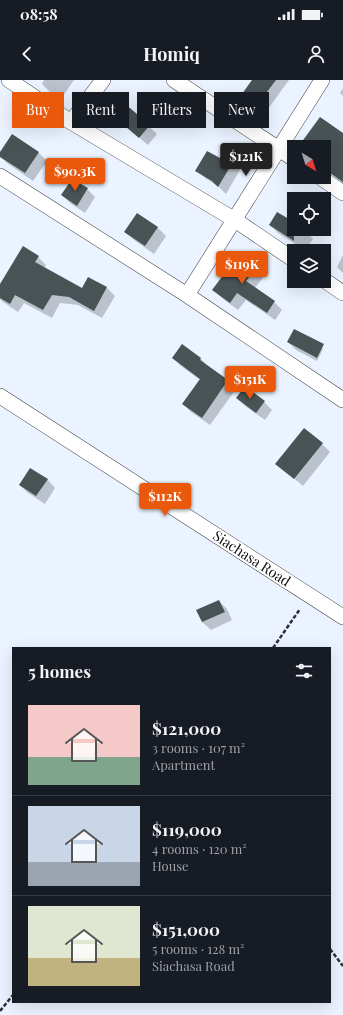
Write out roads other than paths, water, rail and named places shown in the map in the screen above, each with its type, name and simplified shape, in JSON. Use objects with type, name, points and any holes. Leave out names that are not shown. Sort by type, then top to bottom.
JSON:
[{"type":"street","points":[[9,80],[71,122],[235,220],[287,255]]},
{"type":"street","points":[[71,122],[103,80]]},
{"type":"street","points":[[174,80],[287,154]]},
{"type":"street","points":[[187,295],[322,80]]},
{"type":"street","points":[[0,176],[187,295],[343,400]]},
{"type":"street","points":[[330,184],[343,193]]},
{"type":"street","points":[[331,285],[343,293]]},
{"type":"street","name":"Siachasa Road","points":[[0,396],[343,617]]}]
